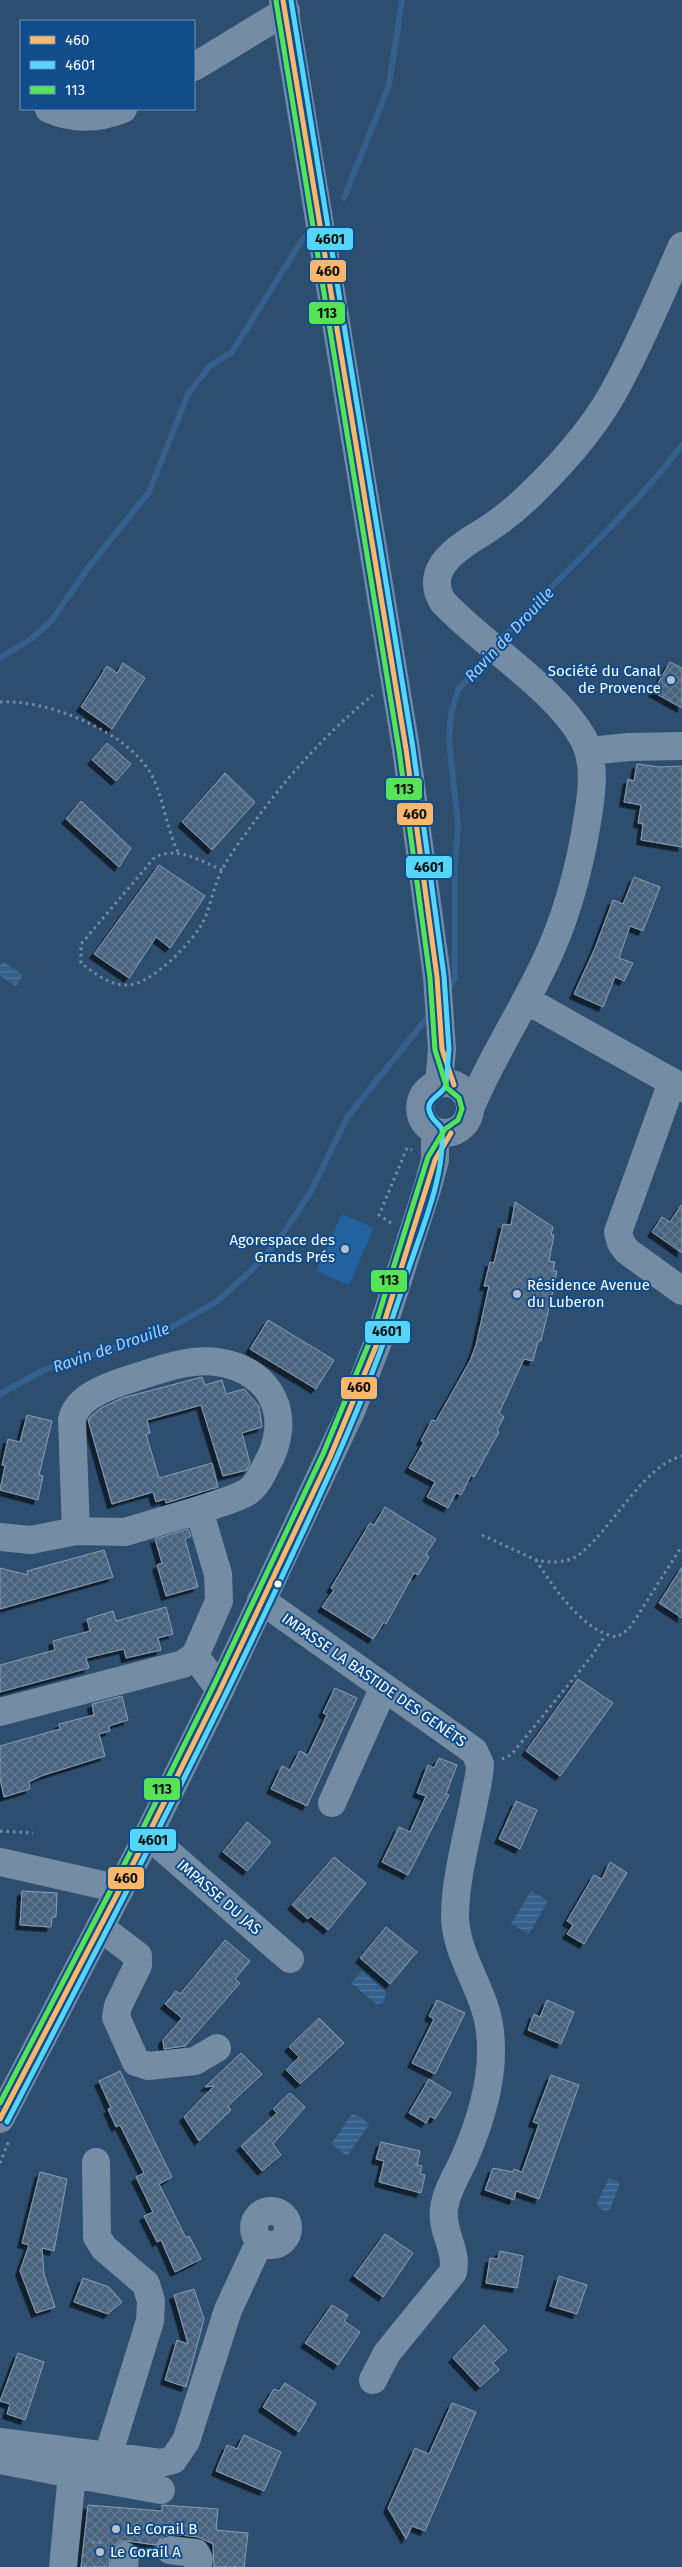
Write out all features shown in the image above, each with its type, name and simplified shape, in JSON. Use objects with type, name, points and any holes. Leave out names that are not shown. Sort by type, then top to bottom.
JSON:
[{"type":"main road","points":[[284,6],[394,679],[437,977],[442,1039],[463,1089],[464,1125],[443,1132],[424,1121],[420,1108],[422,1098],[428,1091],[463,1089]]},
{"type":"main road","points":[[2,2112],[148,1835],[220,1690],[330,1457],[373,1355],[443,1132]]},
{"type":"street","points":[[195,66],[284,6]]},
{"type":"street","points":[[52,110],[76,117],[94,117],[119,110]]},
{"type":"street","points":[[463,1089],[526,1000],[552,948],[570,898],[580,860],[591,788],[589,752],[575,726],[534,683],[455,614],[438,594],[438,572],[456,549],[518,506],[560,465],[602,411],[620,381],[682,246]]},
{"type":"street","points":[[589,752],[629,747],[682,746]]},
{"type":"street","points":[[526,1000],[677,1085],[619,1224],[618,1238],[627,1251],[682,1291]]},
{"type":"street","points":[[0,1537],[31,1540],[76,1531],[125,1532],[199,1510],[243,1494],[254,1486],[269,1462],[278,1425],[276,1402],[263,1384],[248,1372],[216,1362],[174,1366],[113,1384],[77,1408],[72,1420],[76,1531]]},
{"type":"street","points":[[0,1712],[173,1667],[195,1656],[219,1601],[218,1574],[199,1510]]},
{"type":"street","name":"IMPASSE LA BASTIDE DES GENÊTS","points":[[219,1601],[257,1610],[384,1687],[474,1751],[479,1759],[478,1777],[456,1897],[455,1923],[461,1948],[487,2010],[491,2064],[487,2092],[467,2154],[444,2208],[444,2228],[454,2256],[453,2272],[387,2353],[373,2380]]},
{"type":"street","points":[[195,1656],[220,1690]]},
{"type":"street","points":[[332,1803],[384,1687]]},
{"type":"street","name":"IMPASSE DU JAS","points":[[148,1835],[290,1959]]},
{"type":"street","points":[[0,1862],[120,1889]]},
{"type":"street","points":[[100,1927],[138,1956],[138,1966],[118,2006],[116,2017],[136,2062],[148,2066],[195,2061],[217,2048]]},
{"type":"street","points":[[96,2162],[96,2230],[98,2240],[146,2284],[152,2301],[150,2321],[108,2456]]},
{"type":"street","points":[[0,2442],[166,2463],[179,2454],[186,2441],[230,2304],[260,2241]]},
{"type":"street","points":[[0,2460],[161,2490]]},
{"type":"street","points":[[63,2567],[72,2474]]},
{"type":"street","points":[[170,2550],[196,2553],[199,2559],[198,2567]]},
{"type":"path","points":[[222,870],[178,852],[165,852],[155,856],[81,944],[81,963],[99,977],[128,985],[138,983],[187,946],[204,919],[222,870],[252,825],[301,763],[341,721],[394,679]]},
{"type":"path","points":[[0,702],[29,703],[55,710],[111,734],[127,745],[148,769],[158,789],[169,834],[178,852]]},
{"type":"path","points":[[398,1228],[380,1215],[407,1148],[434,1160]]},
{"type":"path","points":[[482,1535],[536,1560],[552,1562],[576,1556],[656,1471],[682,1456]]},
{"type":"path","points":[[536,1560],[552,1585],[572,1608],[592,1627],[605,1636],[616,1637],[629,1629],[682,1546]]},
{"type":"path","points":[[479,1759],[499,1760],[511,1755],[591,1657],[605,1636]]},
{"type":"path","points":[[0,1831],[33,1832]]},
{"type":"shaded area","points":[[3,961],[23,975],[16,986],[0,976],[0,966]]},
{"type":"shaded area","name":"Agorespace des Grands Prés","points":[[342,1214],[374,1228],[349,1285],[316,1271]]},
{"type":"shaded area","points":[[531,1891],[548,1901],[529,1934],[511,1924]]},
{"type":"shaded area","points":[[362,1971],[387,1993],[383,2003],[376,2004],[351,1983]]},
{"type":"shaded area","points":[[352,2114],[362,2118],[369,2125],[347,2156],[331,2144]]},
{"type":"shaded area","points":[[609,2178],[619,2182],[619,2186],[610,2209],[605,2211],[599,2208],[597,2203]]},
{"type":"building","name":"Société du Canal de Provence","points":[[670,662],[682,668],[682,708],[653,692]]},
{"type":"building","points":[[123,663],[145,678],[112,729],[81,707],[107,666],[117,673]]},
{"type":"building","points":[[107,743],[131,764],[116,781],[92,760]]},
{"type":"building","points":[[637,764],[660,767],[682,766],[682,847],[641,840],[643,824],[638,823],[641,805],[624,802],[628,779],[634,781]]},
{"type":"building","points":[[225,773],[255,802],[212,850],[182,822]]},
{"type":"building","points":[[81,801],[131,848],[119,867],[66,819]]},
{"type":"building","points":[[159,865],[205,896],[170,948],[156,937],[129,978],[94,954]]},
{"type":"building","points":[[634,877],[660,887],[643,931],[630,926],[619,958],[633,963],[624,981],[615,977],[603,1007],[574,994],[595,948],[613,900],[623,904]]},
{"type":"building","points":[[515,1202],[553,1227],[551,1235],[554,1235],[549,1261],[555,1262],[553,1271],[557,1271],[552,1295],[541,1341],[538,1341],[533,1361],[524,1359],[499,1413],[504,1417],[497,1430],[499,1432],[474,1477],[471,1475],[461,1495],[456,1493],[448,1508],[427,1497],[435,1482],[409,1468],[424,1442],[421,1441],[432,1420],[436,1421],[470,1361],[476,1345],[489,1286],[484,1286],[490,1262],[494,1263],[503,1224],[511,1225]]},
{"type":"building","points":[[682,1204],[682,1253],[652,1232],[662,1217],[670,1222]]},
{"type":"building","points":[[268,1320],[334,1360],[316,1389],[250,1349]]},
{"type":"building","points":[[202,1377],[205,1385],[222,1380],[226,1394],[244,1389],[259,1406],[262,1427],[242,1433],[250,1463],[247,1470],[223,1476],[201,1405],[147,1420],[150,1433],[146,1434],[159,1478],[212,1463],[218,1487],[166,1503],[165,1499],[156,1502],[153,1492],[112,1504],[88,1420],[101,1408],[122,1398]]},
{"type":"building","points":[[27,1415],[52,1421],[39,1475],[43,1476],[38,1500],[0,1490],[5,1466],[2,1465],[8,1439],[20,1442]]},
{"type":"building","points":[[385,1507],[436,1539],[426,1554],[429,1557],[418,1575],[414,1573],[386,1624],[384,1622],[373,1639],[322,1607],[334,1590],[331,1588],[370,1523],[374,1525]]},
{"type":"building","points":[[188,1529],[191,1536],[185,1539],[198,1587],[166,1596],[157,1565],[162,1563],[155,1539]]},
{"type":"building","points":[[104,1550],[113,1577],[0,1609],[0,1568],[28,1575],[27,1571]]},
{"type":"building","points":[[682,1567],[682,1618],[659,1603]]},
{"type":"building","points":[[166,1607],[173,1634],[158,1638],[161,1650],[126,1658],[124,1649],[86,1658],[89,1668],[0,1692],[0,1665],[55,1650],[53,1641],[90,1631],[87,1619],[113,1611],[116,1621]]},
{"type":"building","points":[[578,1679],[613,1703],[560,1776],[526,1751]]},
{"type":"building","points":[[335,1688],[357,1698],[307,1806],[271,1789],[282,1766],[290,1770],[300,1751],[308,1755],[327,1715],[323,1713]]},
{"type":"building","points":[[122,1696],[128,1720],[109,1726],[110,1731],[99,1734],[105,1756],[41,1776],[29,1782],[30,1789],[4,1797],[0,1778],[0,1746],[60,1729],[59,1724],[94,1715],[92,1704]]},
{"type":"building","points":[[439,1758],[457,1765],[446,1794],[449,1795],[408,1875],[382,1862],[399,1827],[410,1832],[426,1796],[417,1793],[428,1765],[434,1768]]},
{"type":"building","points":[[516,1801],[537,1810],[520,1849],[499,1839]]},
{"type":"building","points":[[247,1822],[271,1842],[247,1871],[223,1852]]},
{"type":"building","points":[[334,1857],[366,1883],[328,1930],[311,1916],[308,1919],[292,1905]]},
{"type":"building","points":[[610,1862],[627,1873],[584,1944],[567,1934],[573,1925],[567,1921],[594,1875],[602,1879]]},
{"type":"building","points":[[22,1891],[57,1893],[56,1917],[52,1917],[51,1927],[20,1925]]},
{"type":"building","points":[[386,1927],[417,1952],[390,1984],[360,1958]]},
{"type":"building","points":[[225,1940],[250,1961],[235,1979],[240,1983],[185,2046],[164,2049],[163,2040],[182,2018],[165,2004],[176,1991],[180,1994]]},
{"type":"building","points":[[437,2000],[465,2013],[435,2074],[412,2063],[434,2019],[429,2016]]},
{"type":"building","points":[[547,2000],[574,2012],[561,2044],[528,2030],[534,2014],[540,2017]]},
{"type":"building","points":[[319,2018],[344,2043],[300,2084],[286,2070],[299,2057],[289,2047]]},
{"type":"building","points":[[241,2053],[262,2074],[228,2106],[231,2110],[199,2141],[184,2117],[214,2086],[205,2087]]},
{"type":"building","points":[[120,2071],[172,2177],[159,2184],[186,2238],[189,2236],[201,2259],[175,2272],[161,2240],[157,2242],[144,2216],[153,2212],[136,2177],[144,2173],[120,2125],[116,2127],[108,2109],[111,2108],[99,2081]]},
{"type":"building","points":[[551,2075],[579,2085],[539,2199],[516,2191],[514,2200],[485,2190],[493,2168],[513,2172],[514,2169],[522,2172],[539,2124],[533,2122]]},
{"type":"building","points":[[429,2079],[451,2093],[435,2119],[430,2116],[426,2123],[409,2113]]},
{"type":"building","points":[[290,2093],[305,2107],[273,2144],[281,2155],[262,2171],[241,2146],[277,2113],[273,2109]]},
{"type":"building","points":[[381,2142],[420,2151],[417,2165],[422,2166],[420,2174],[425,2175],[421,2193],[379,2182],[384,2161],[376,2159]]},
{"type":"building","points":[[40,2172],[67,2179],[54,2251],[42,2248],[44,2274],[55,2307],[36,2313],[20,2271],[29,2245],[22,2243]]},
{"type":"building","points":[[385,2234],[413,2253],[383,2297],[354,2276]]},
{"type":"building","points":[[500,2251],[523,2256],[517,2288],[486,2283],[490,2258],[498,2259]]},
{"type":"building","points":[[559,2276],[587,2285],[577,2314],[550,2306]]},
{"type":"building","points":[[83,2278],[109,2287],[122,2302],[108,2314],[74,2302]]},
{"type":"building","points":[[194,2289],[204,2319],[186,2387],[165,2380],[177,2340],[188,2344],[174,2295]]},
{"type":"building","points":[[332,2305],[348,2315],[344,2321],[360,2332],[338,2365],[305,2343]]},
{"type":"building","points":[[484,2325],[507,2350],[493,2363],[499,2370],[480,2387],[453,2358]]},
{"type":"building","points":[[18,2353],[44,2362],[25,2420],[7,2414],[10,2404],[0,2401]]},
{"type":"building","points":[[285,2383],[316,2403],[299,2432],[263,2407],[274,2389],[279,2391]]},
{"type":"building","points":[[452,2403],[476,2412],[425,2531],[412,2526],[406,2539],[388,2508],[415,2448],[429,2454]]},
{"type":"building","points":[[244,2435],[281,2452],[264,2491],[216,2471],[227,2445],[237,2449]]},
{"type":"building","points":[[88,2505],[162,2511],[162,2505],[218,2509],[216,2530],[248,2533],[244,2567],[214,2567],[213,2544],[198,2537],[172,2534],[163,2536],[156,2545],[127,2541],[119,2542],[112,2547],[109,2567],[81,2567]]},
{"type":"waterway","points":[[344,198],[389,85],[402,0]]},
{"type":"waterway","points":[[0,658],[31,639],[51,621],[88,568],[149,492],[188,394],[210,366],[232,352],[304,237]]},
{"type":"waterway","name":"Ravin de Drouille","points":[[497,644],[615,522],[682,445]]},
{"type":"waterway","name":"Ravin de Drouille","points":[[447,990],[455,979],[455,866],[458,825],[449,741],[451,714],[458,690],[489,653]]},
{"type":"waterway","name":"Ravin de Drouille","points":[[0,1394],[44,1370],[161,1333],[216,1302],[250,1272],[279,1240],[310,1193],[348,1116],[431,1013]]},
{"type":"transit line","name":"460","points":[[283,0],[406,749],[437,977],[442,1049],[454,1085]]},
{"type":"transit line","name":"4601","points":[[7,2122],[142,1862],[271,1600],[326,1481],[361,1400],[392,1319],[431,1204],[440,1166],[442,1129],[432,1117],[429,1106],[446,1085],[449,1049],[444,976],[413,748],[291,0]]},
{"type":"transit line","name":"113","points":[[0,2103],[141,1832],[213,1687],[323,1454],[372,1336],[428,1157],[445,1129],[458,1120],[462,1109],[459,1098],[447,1088],[435,1050],[430,978],[399,750],[276,1]]},
{"type":"transit line","name":"460","points":[[0,2119],[148,1835],[220,1690],[330,1457],[379,1339],[435,1160],[451,1133]]},
{"type":"place","name":"Société du Canal de Provence","points":[[671,680]]},
{"type":"place","name":"Agorespace des Grands Prés","points":[[345,1249]]},
{"type":"place","name":"Résidence Avenue du Luberon","points":[[517,1294]]},
{"type":"place","name":"Le Corail B","points":[[116,2529]]},
{"type":"place","name":"Le Corail A","points":[[100,2552]]}]
